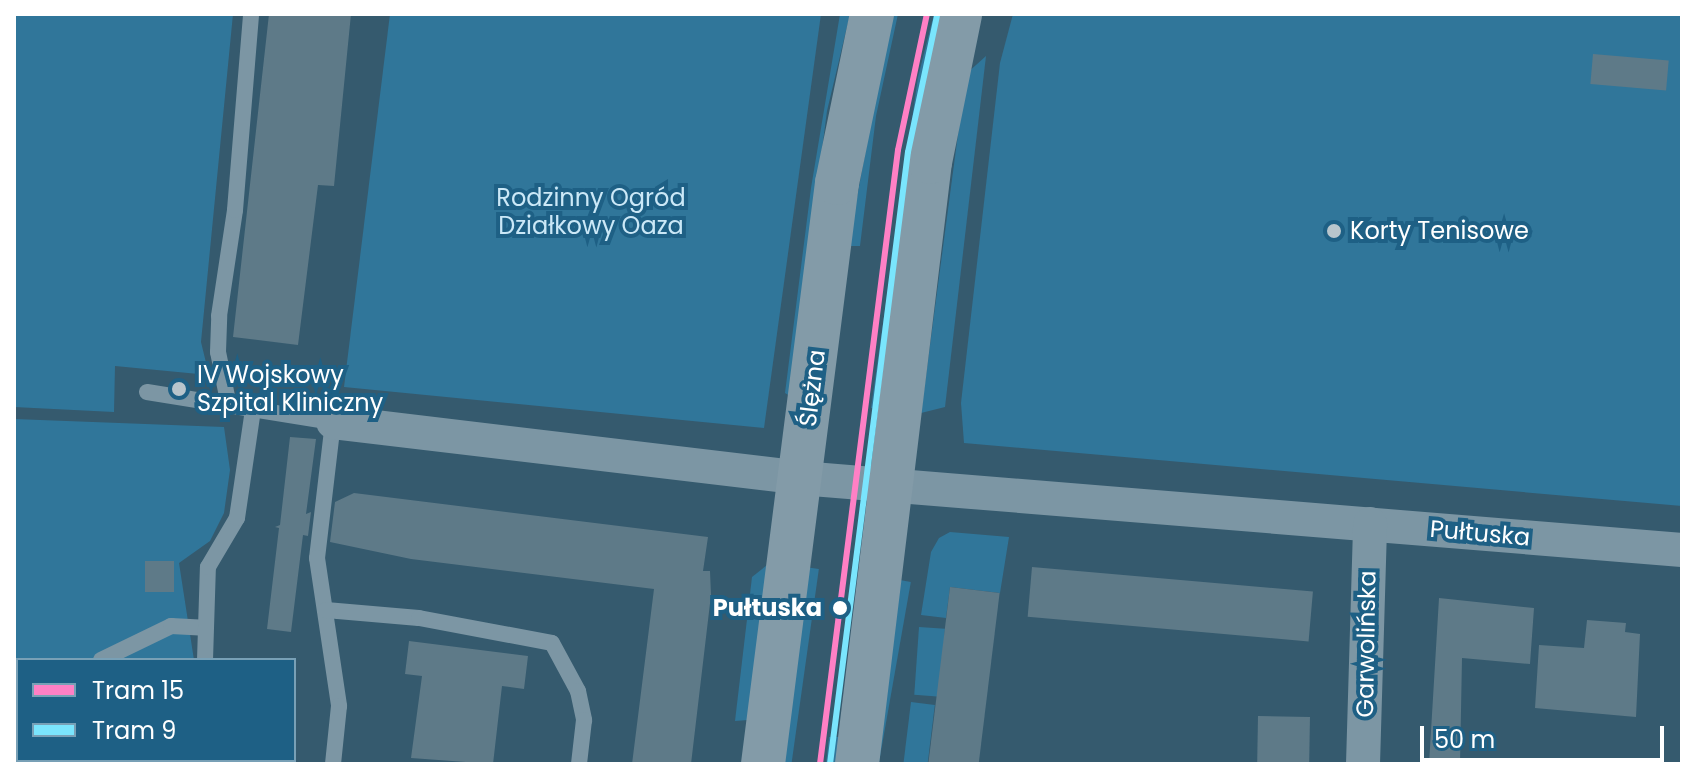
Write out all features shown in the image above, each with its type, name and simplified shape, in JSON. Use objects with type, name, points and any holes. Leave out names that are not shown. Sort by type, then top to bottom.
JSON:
[{"type":"main road","name":"Ślężna","points":[[763,764],[837,183],[872,14]]},
{"type":"main road","points":[[857,764],[939,98],[960,14]]},
{"type":"street","name":"Pułtuska","points":[[333,422],[800,478],[1682,550]]},
{"type":"street","name":"Garwolińska","points":[[1363,764],[1370,524]]},
{"type":"lane","points":[[229,406],[218,352],[219,316],[235,210],[251,14]]},
{"type":"lane","points":[[147,392],[333,422],[317,558],[339,706],[333,764]]},
{"type":"lane","points":[[205,658],[208,567],[237,518],[253,410]]},
{"type":"lane","points":[[326,610],[419,618],[552,643],[578,691],[584,720],[579,764]]},
{"type":"lane","points":[[105,658],[171,626],[204,628]]},
{"type":"green space","points":[[14,14],[233,14],[201,342],[209,375],[115,366],[114,412],[14,407]]},
{"type":"green space","name":"Rodzinny Ogród Działkowy Oaza","points":[[390,14],[821,14],[764,428],[344,387]]},
{"type":"green space","points":[[840,14],[850,14],[827,111],[790,396],[785,393],[811,188]]},
{"type":"green space","points":[[891,14],[898,14],[876,116],[860,246],[848,246]]},
{"type":"green space","points":[[934,14],[940,14],[882,410],[871,408],[918,77]]},
{"type":"green space","name":"Korty Tenisowe","points":[[1013,14],[1682,14],[1682,506],[964,443],[961,403],[1000,63]]},
{"type":"green space","points":[[986,56],[945,407],[921,413],[966,74]]},
{"type":"green space","points":[[14,419],[224,427],[230,470],[224,513],[210,541],[179,563],[194,658],[16,658],[16,762],[192,764],[14,764]]},
{"type":"green space","points":[[950,532],[1009,537],[1000,593],[950,587],[946,618],[921,615],[931,552],[939,538]]},
{"type":"green space","points":[[767,565],[748,720],[735,721],[752,577]]},
{"type":"green space","points":[[805,567],[819,569],[791,764],[777,763]]},
{"type":"green space","points":[[900,580],[911,582],[879,764],[868,763]]},
{"type":"green space","points":[[919,627],[945,629],[940,697],[914,695]]},
{"type":"green space","points":[[911,702],[935,705],[928,764],[903,764]]},
{"type":"green space","points":[[829,737],[841,737],[837,764],[826,764]]},
{"type":"building","points":[[269,14],[351,14],[334,186],[318,185],[298,345],[233,337]]},
{"type":"building","points":[[1593,54],[1669,61],[1666,91],[1590,84]]},
{"type":"building","points":[[290,437],[316,439],[306,514],[311,512],[308,536],[303,535],[291,632],[267,629],[279,528],[275,527],[280,525]]},
{"type":"building","points":[[354,493],[708,537],[703,571],[710,571],[711,595],[691,764],[632,764],[654,589],[411,559],[330,542],[335,502]]},
{"type":"building","points":[[145,561],[174,561],[174,592],[145,592]]},
{"type":"building","points":[[1032,567],[1313,592],[1309,641],[1028,617]]},
{"type":"building","points":[[950,587],[1000,593],[979,764],[928,764]]},
{"type":"building","points":[[1439,598],[1534,608],[1530,664],[1462,658],[1460,764],[1429,764]]},
{"type":"building","points":[[1587,620],[1626,623],[1625,632],[1640,634],[1636,717],[1535,708],[1539,645],[1584,648]]},
{"type":"building","points":[[409,641],[528,656],[524,689],[502,686],[493,764],[411,758],[422,676],[405,674]]},
{"type":"building","points":[[1258,716],[1310,717],[1309,764],[1257,764]]},
{"type":"tram line","name":"15","points":[[820,764],[898,150],[927,14]]},
{"type":"tram line","name":"9","points":[[830,764],[908,152],[937,16]]},
{"type":"place","name":"Korty Tenisowe","points":[[1334,231]]},
{"type":"place","name":"IV Wojskowy Szpital Kliniczny","points":[[179,389]]},
{"type":"place","name":"Pułtuska","points":[[840,608]]}]
